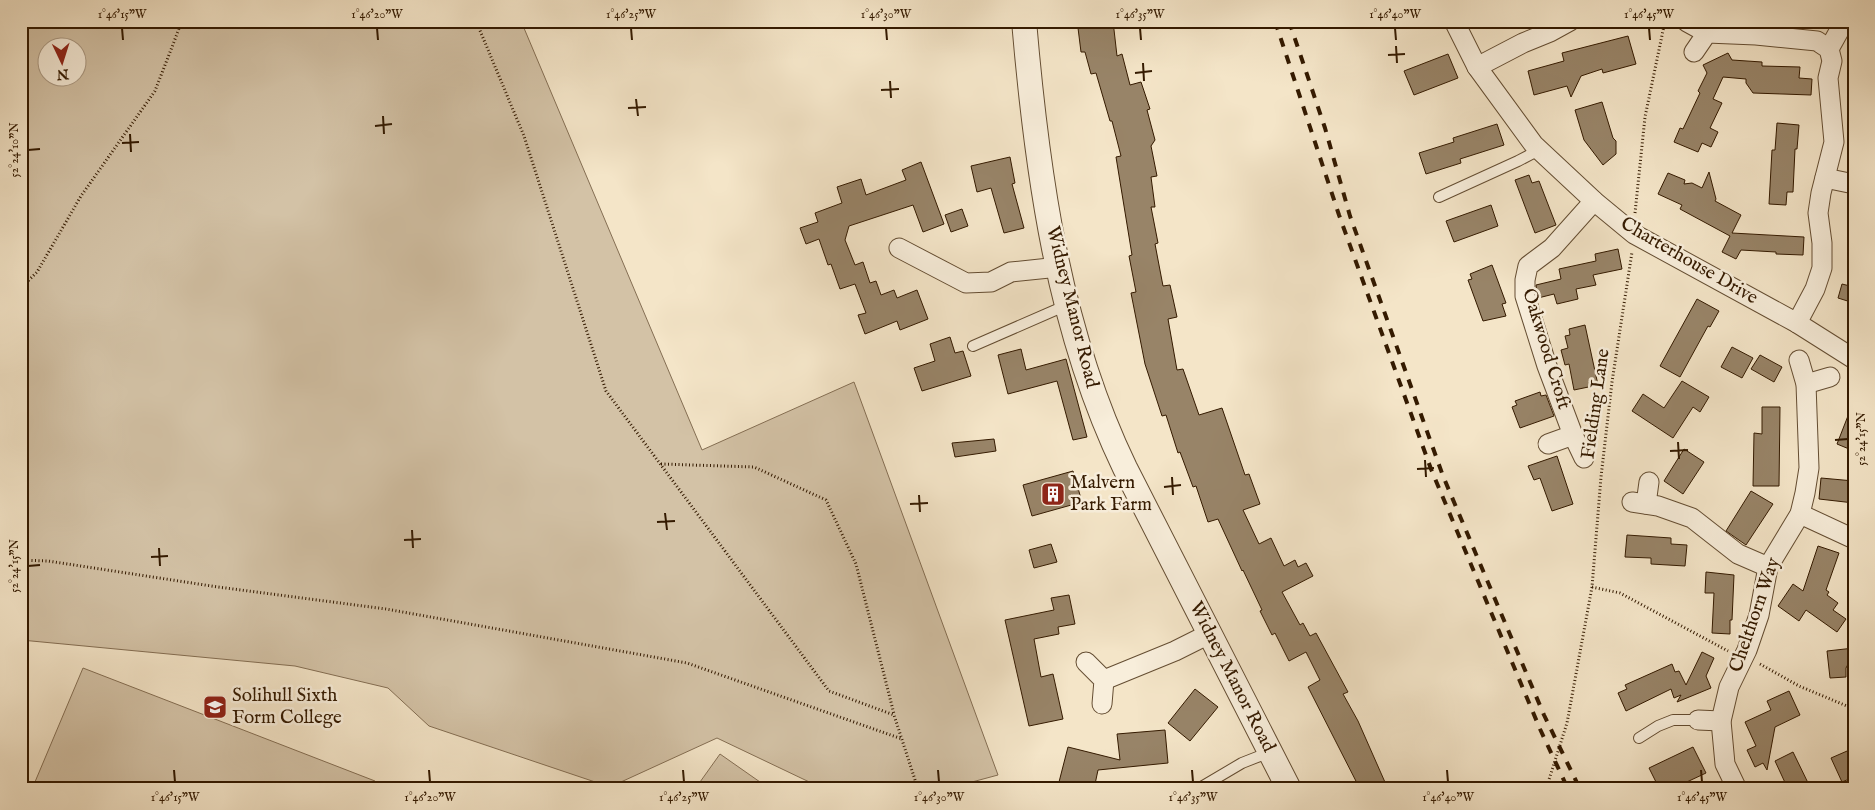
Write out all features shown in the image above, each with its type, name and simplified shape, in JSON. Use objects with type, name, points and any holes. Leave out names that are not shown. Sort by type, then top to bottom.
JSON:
[{"type":"street","name":"Widney Manor Road","points":[[1024,21],[1031,104],[1042,185],[1059,267],[1086,374],[1106,428],[1289,789]]},
{"type":"street","name":"Charterhouse Drive","points":[[1454,21],[1478,67],[1539,150],[1594,201],[1634,234],[1797,323],[1854,359]]},
{"type":"street","points":[[1478,67],[1523,42],[1550,32],[1570,21]]},
{"type":"street","points":[[1687,22],[1707,33],[1817,40],[1829,49],[1832,61],[1828,78],[1834,142],[1818,213],[1822,243],[1822,268],[1815,289],[1797,323]]},
{"type":"street","points":[[1829,49],[1839,31]]},
{"type":"street","points":[[1694,52],[1707,33]]},
{"type":"street","points":[[1825,178],[1854,184]]},
{"type":"street","name":"Oakwood Croft","points":[[1584,458],[1573,435],[1547,366],[1525,296],[1525,280],[1528,266],[1552,248],[1594,201]]},
{"type":"street","points":[[899,248],[966,283],[991,282],[1011,272],[1059,267]]},
{"type":"street","name":"Chelthorn Way","points":[[1737,789],[1725,764],[1721,721],[1729,687],[1747,650],[1758,615],[1768,567],[1800,514],[1805,493],[1809,468],[1806,384],[1799,360]]},
{"type":"street","points":[[1806,384],[1830,377]]},
{"type":"street","name":"Oakwood Croft","points":[[1548,444],[1573,435]]},
{"type":"street","points":[[1649,482],[1639,503],[1692,518],[1738,554],[1768,567]]},
{"type":"street","points":[[1800,514],[1854,539]]},
{"type":"street","points":[[1104,680],[1175,651],[1211,633]]},
{"type":"street","points":[[1086,662],[1104,680],[1102,704]]},
{"type":"street","points":[[1698,720],[1721,721]]},
{"type":"lane","points":[[1438,197],[1539,150]]},
{"type":"lane","points":[[973,346],[1068,304]]},
{"type":"lane","points":[[1639,738],[1658,726],[1673,720],[1698,720]]},
{"type":"lane","points":[[1198,789],[1242,762],[1270,752]]},
{"type":"path","points":[[21,288],[37,272],[81,196],[154,91],[182,21]]},
{"type":"path","points":[[476,21],[524,136],[606,391],[829,691],[894,715]]},
{"type":"path","name":"Fielding Lane","points":[[1546,789],[1567,723],[1592,587],[1606,430],[1634,234],[1638,176],[1646,117],[1665,21]]},
{"type":"path","points":[[661,464],[754,468],[826,500],[856,564],[894,715],[918,789]]},
{"type":"path","points":[[21,560],[48,561],[218,587],[386,609],[687,663],[902,740]]},
{"type":"path","points":[[1592,587],[1620,594],[1732,653]]},
{"type":"path","points":[[1752,660],[1799,686],[1854,709]]},
{"type":"path","points":[[1243,789],[1254,783],[1265,782]]},
{"type":"shaded area","points":[[21,21],[521,21],[702,450],[854,382],[998,775],[946,789],[824,789],[717,738],[610,787],[429,726],[388,688],[295,666],[21,640]]},
{"type":"shaded area","points":[[83,668],[375,781],[371,789],[32,789]]},
{"type":"shaded area","points":[[720,754],[770,789],[695,789]]},
{"type":"building","points":[[1113,21],[1117,56],[1122,54],[1130,85],[1141,82],[1150,109],[1147,110],[1155,140],[1151,146],[1157,176],[1151,177],[1155,207],[1151,207],[1158,243],[1155,244],[1163,286],[1170,285],[1177,317],[1168,319],[1177,370],[1183,369],[1199,415],[1222,408],[1245,475],[1249,474],[1260,504],[1243,510],[1259,544],[1271,538],[1284,566],[1295,560],[1298,567],[1306,563],[1313,576],[1282,592],[1300,625],[1303,623],[1310,636],[1316,633],[1348,692],[1343,694],[1358,721],[1388,789],[1360,789],[1308,687],[1320,680],[1306,652],[1289,661],[1275,633],[1272,635],[1218,519],[1208,522],[1196,486],[1193,487],[1180,452],[1178,453],[1166,415],[1162,416],[1145,364],[1131,293],[1136,292],[1129,256],[1132,255],[1116,157],[1121,156],[1096,73],[1091,74],[1085,52],[1081,52],[1078,28]]},
{"type":"building","points":[[1628,36],[1636,64],[1603,73],[1602,69],[1581,76],[1571,97],[1567,86],[1534,95],[1528,71],[1564,61],[1562,53]]},
{"type":"building","points":[[1728,53],[1732,60],[1762,62],[1762,66],[1800,67],[1799,78],[1812,79],[1811,95],[1753,93],[1746,83],[1746,79],[1723,77],[1713,99],[1722,103],[1710,128],[1718,132],[1711,147],[1702,143],[1698,152],[1674,142],[1680,128],[1683,129],[1700,93],[1698,91],[1707,73],[1703,65]]},
{"type":"building","points":[[1448,54],[1458,78],[1414,95],[1404,71]]},
{"type":"building","points":[[1602,102],[1613,138],[1616,141],[1616,154],[1603,165],[1584,140],[1575,110]]},
{"type":"building","points":[[1777,123],[1799,125],[1797,149],[1795,149],[1793,192],[1787,192],[1786,205],[1769,204],[1772,150],[1775,150]]},
{"type":"building","points":[[1497,124],[1504,145],[1460,159],[1461,163],[1426,174],[1419,153],[1454,142],[1453,138]]},
{"type":"building","points":[[1010,157],[1015,183],[1012,184],[1024,228],[1004,233],[991,188],[977,192],[971,166]]},
{"type":"building","points":[[921,162],[944,224],[923,232],[913,205],[849,226],[845,240],[855,265],[863,262],[870,283],[876,281],[881,295],[894,290],[897,298],[917,290],[928,319],[900,330],[897,321],[865,334],[858,315],[866,313],[855,284],[840,289],[831,264],[828,265],[819,239],[806,244],[800,228],[818,222],[815,213],[842,203],[837,187],[861,179],[866,195],[906,180],[902,170]]},
{"type":"building","points":[[1709,172],[1715,201],[1741,215],[1732,233],[1804,237],[1803,255],[1741,250],[1736,259],[1722,252],[1730,236],[1680,209],[1682,205],[1658,194],[1668,173],[1685,180],[1684,184],[1692,183],[1702,188]]},
{"type":"building","points":[[1529,175],[1532,183],[1539,181],[1556,225],[1535,233],[1515,180]]},
{"type":"building","points":[[1491,205],[1498,226],[1454,242],[1446,221]]},
{"type":"building","points":[[962,209],[968,226],[951,232],[945,215]]},
{"type":"building","points":[[1618,249],[1622,269],[1593,275],[1596,285],[1576,289],[1578,299],[1557,304],[1554,294],[1538,298],[1536,285],[1561,279],[1559,269],[1596,261],[1595,254]]},
{"type":"building","points":[[1492,265],[1506,303],[1502,304],[1506,316],[1483,321],[1468,280],[1472,279],[1470,274]]},
{"type":"building","points":[[1842,284],[1854,287],[1854,303],[1838,298]]},
{"type":"building","points":[[1697,299],[1719,311],[1710,327],[1708,326],[1680,377],[1660,366]]},
{"type":"building","points":[[1585,325],[1598,385],[1574,390],[1569,364],[1565,365],[1561,350],[1568,348],[1565,336],[1570,335],[1569,329]]},
{"type":"building","points":[[950,337],[955,353],[963,351],[971,376],[922,391],[914,368],[935,361],[930,344]]},
{"type":"building","points":[[1732,347],[1753,358],[1742,378],[1721,367]]},
{"type":"building","points":[[1021,349],[1026,370],[1066,359],[1087,437],[1073,440],[1057,381],[1008,394],[998,355]]},
{"type":"building","points":[[1760,355],[1782,367],[1774,382],[1751,369]]},
{"type":"building","points":[[1682,381],[1709,397],[1700,412],[1693,407],[1673,438],[1632,411],[1643,394],[1664,408]]},
{"type":"building","points":[[1540,392],[1541,396],[1546,395],[1554,416],[1520,428],[1512,407],[1517,405],[1515,401]]},
{"type":"building","points":[[1854,403],[1854,451],[1837,444]]},
{"type":"building","points":[[1762,407],[1780,407],[1779,486],[1753,486],[1754,433],[1762,434]]},
{"type":"building","points":[[994,439],[996,451],[955,457],[952,443]]},
{"type":"building","points":[[1684,449],[1704,462],[1683,494],[1664,481]]},
{"type":"building","points":[[1557,456],[1573,504],[1552,511],[1540,478],[1534,480],[1528,466]]},
{"type":"building","name":"Malvern Park Farm","points":[[1073,471],[1082,502],[1032,516],[1023,485]]},
{"type":"building","points":[[1821,478],[1854,481],[1854,503],[1819,499]]},
{"type":"building","points":[[1751,491],[1773,504],[1746,545],[1726,531]]},
{"type":"building","points":[[1627,535],[1671,538],[1671,544],[1687,545],[1685,566],[1651,564],[1651,558],[1625,557]]},
{"type":"building","points":[[1051,544],[1057,562],[1034,568],[1029,550]]},
{"type":"building","points":[[1818,546],[1839,553],[1826,590],[1829,592],[1827,595],[1838,603],[1833,610],[1846,619],[1837,632],[1806,610],[1799,621],[1778,606],[1793,584],[1803,591]]},
{"type":"building","points":[[1706,572],[1734,575],[1730,634],[1712,633],[1714,593],[1705,593]]},
{"type":"building","points":[[1069,595],[1075,624],[1058,627],[1059,634],[1034,639],[1041,677],[1053,674],[1063,719],[1029,726],[1005,620],[1054,610],[1051,598]]},
{"type":"building","points":[[1854,648],[1854,653],[1846,668],[1846,677],[1830,678],[1827,651]]},
{"type":"building","points":[[1702,652],[1714,658],[1706,676],[1711,688],[1677,702],[1681,695],[1674,698],[1671,689],[1626,711],[1618,693],[1627,689],[1625,685],[1672,664],[1675,672],[1679,671],[1686,685]]},
{"type":"building","points":[[1195,689],[1218,707],[1190,741],[1168,723]]},
{"type":"building","points":[[1789,691],[1800,715],[1775,727],[1767,770],[1763,763],[1755,767],[1747,750],[1756,746],[1745,722],[1771,710],[1767,701]]},
{"type":"building","points":[[1165,730],[1168,763],[1098,770],[1094,789],[1059,782],[1068,747],[1120,760],[1117,734]]},
{"type":"building","points":[[1693,747],[1706,773],[1674,788],[1671,782],[1659,788],[1649,768]]},
{"type":"building","points":[[1854,748],[1854,777],[1842,782],[1831,758]]},
{"type":"building","points":[[1793,752],[1811,789],[1788,789],[1775,761]]},
{"type":"railway","points":[[1275,21],[1339,215],[1431,469],[1540,729],[1568,789]]},
{"type":"railway","points":[[1289,21],[1325,128],[1350,216],[1443,476],[1544,715],[1580,789]]},
{"type":"place","name":"Malvern Park Farm","points":[[1053,494]]},
{"type":"place","name":"Solihull Sixth Form College","points":[[215,707]]}]
